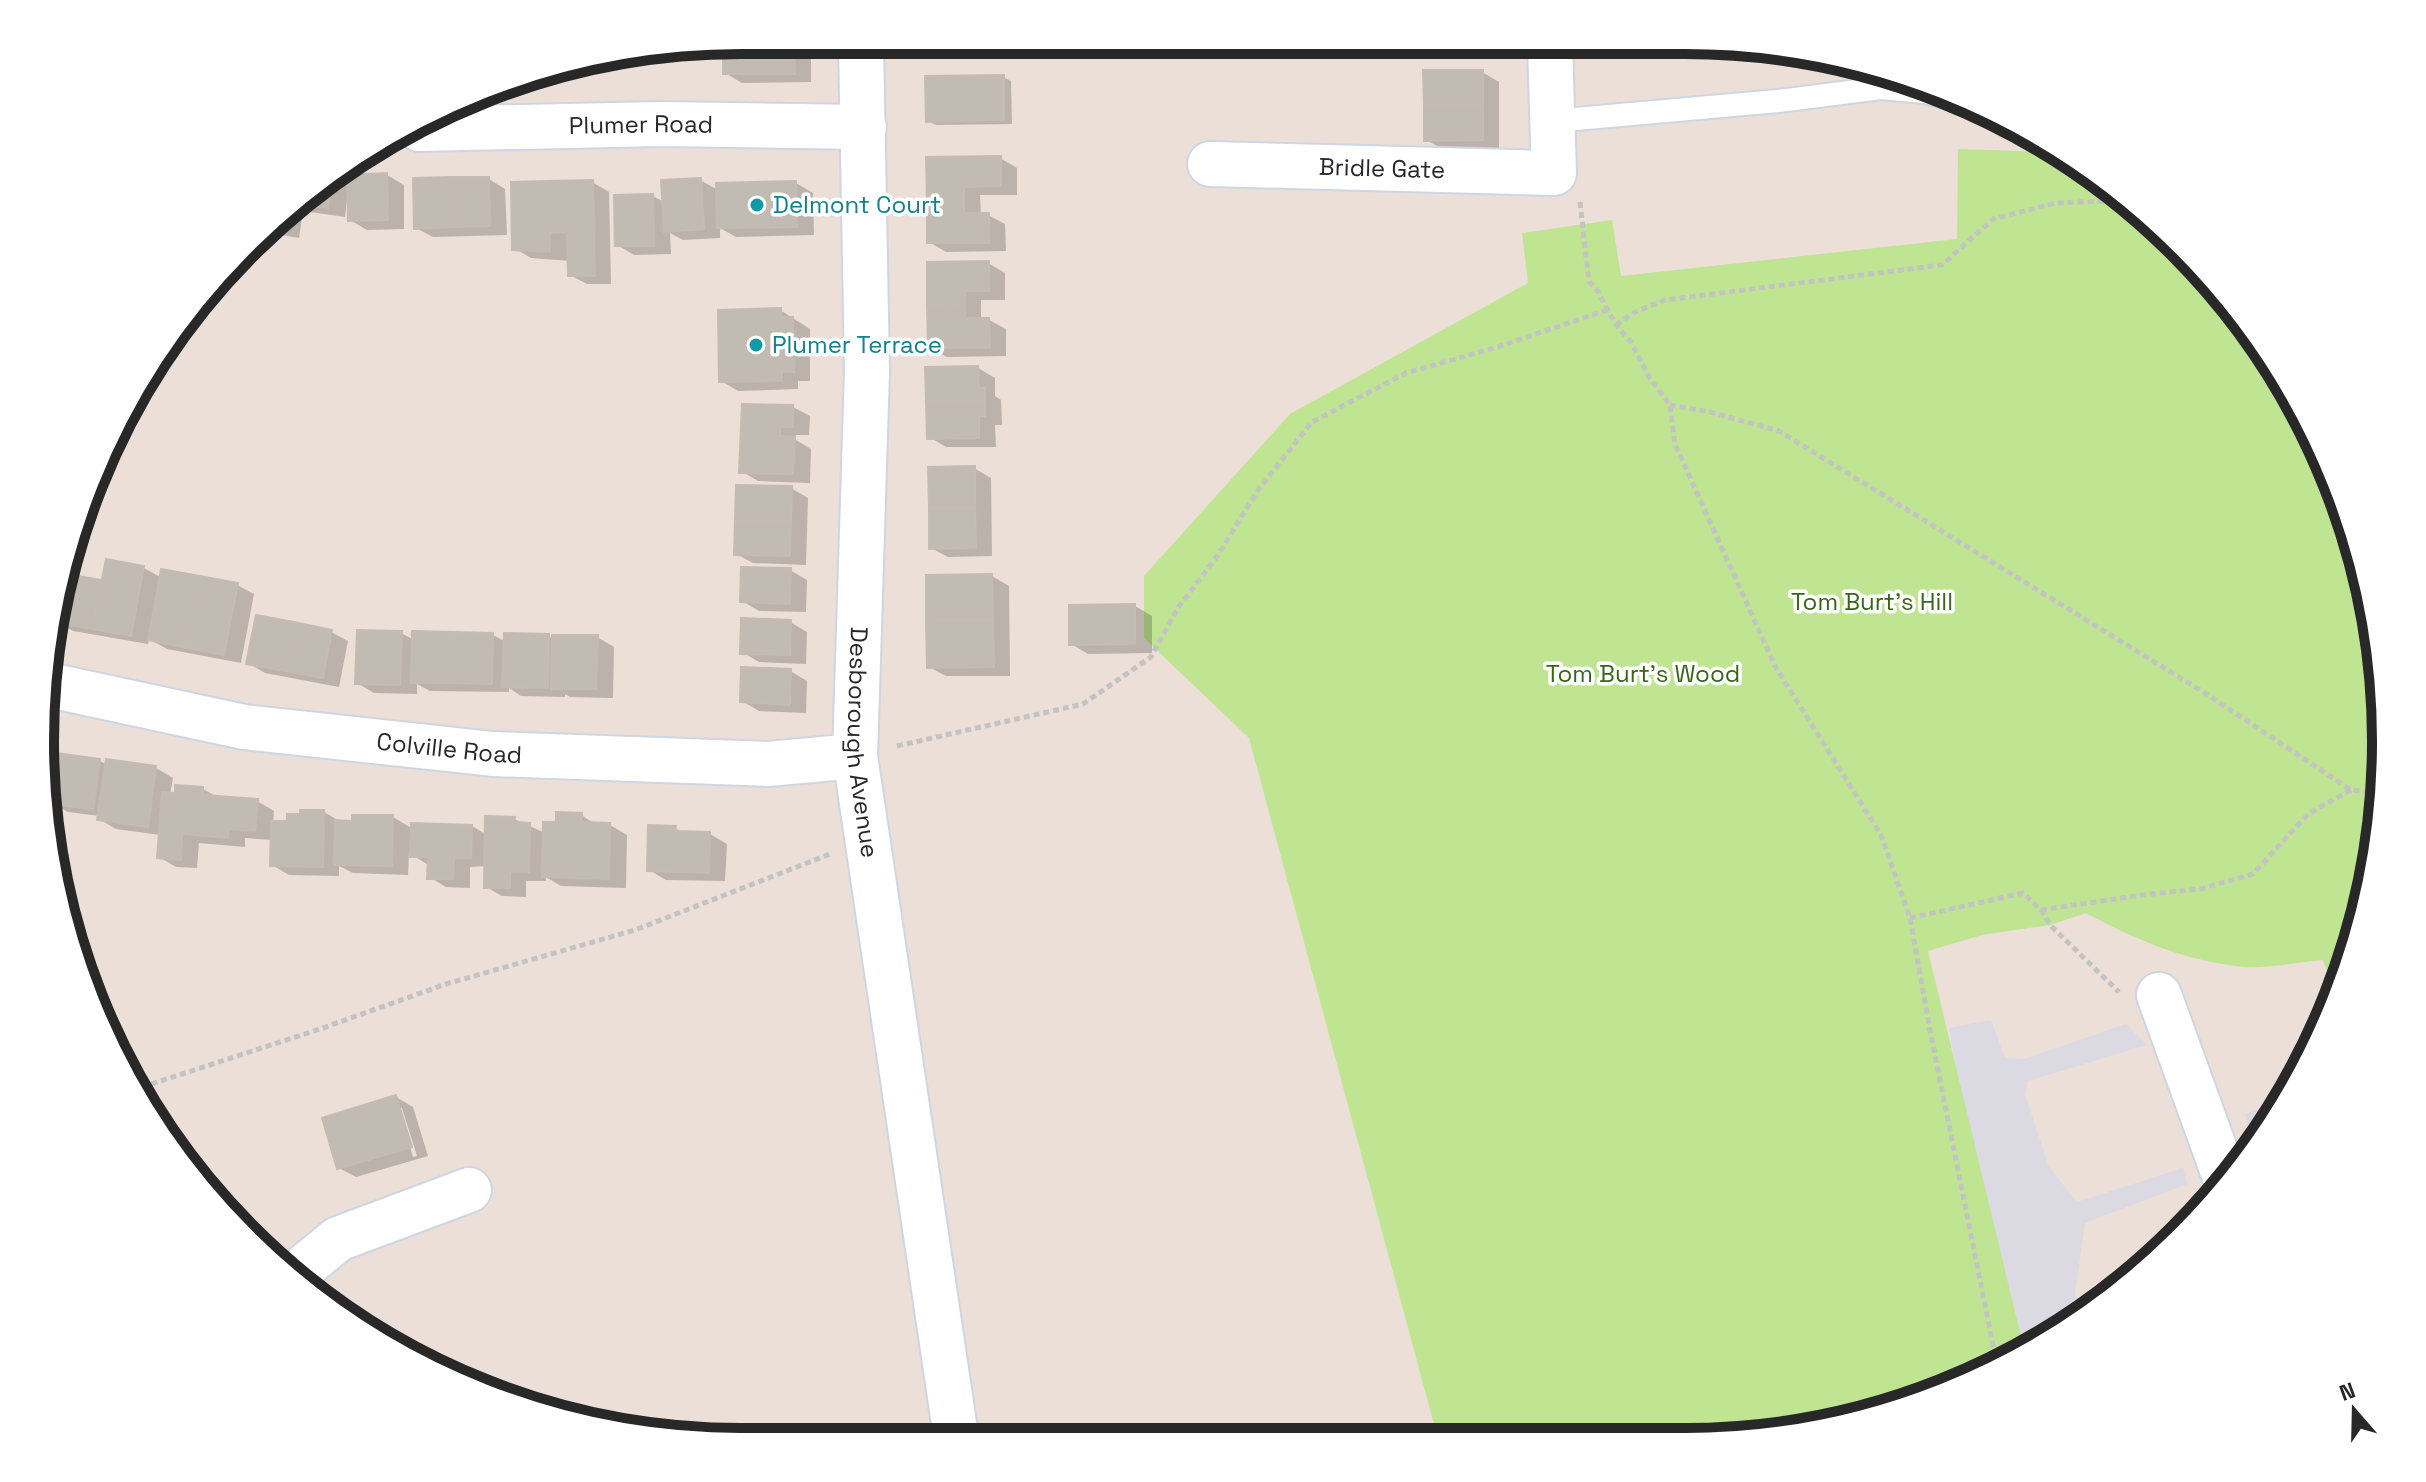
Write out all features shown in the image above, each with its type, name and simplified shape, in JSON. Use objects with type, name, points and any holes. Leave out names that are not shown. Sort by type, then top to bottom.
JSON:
[{"type":"street","name":"Desborough Avenue","points":[[861,54],[867,371],[855,756],[955,1428]]},
{"type":"street","points":[[1550,54],[1554,173]]},
{"type":"street","name":"Plumer Road","points":[[430,129],[661,124],[864,127]]},
{"type":"street","name":"Bridle Gate","points":[[1210,164],[1554,173]]},
{"type":"street","name":"Colville Road","points":[[56,687],[244,727],[493,754],[768,764],[855,756]]},
{"type":"street","points":[[2159,995],[2222,1169]]},
{"type":"street","points":[[302,1269],[338,1239],[469,1190]]},
{"type":"lane","points":[[1553,121],[1778,101],[1881,88],[1907,90]]},
{"type":"path","points":[[1554,173],[1578,177],[1589,282],[1596,288],[1616,325],[1631,342],[1649,377],[1670,405],[1675,444],[1775,666],[1881,835],[1910,918],[1995,1354]]},
{"type":"path","points":[[1616,325],[1635,312],[1665,300],[1942,265],[1993,219],[2055,203],[2109,201]]},
{"type":"path","points":[[855,756],[1083,704],[1151,657],[1177,609],[1216,558],[1258,490],[1312,422],[1406,373],[1494,348],[1607,310]]},
{"type":"path","points":[[1670,405],[1710,412],[1779,431],[2205,693],[2351,790],[2370,792]]},
{"type":"path","points":[[2041,910],[2200,889],[2253,874],[2308,814],[2351,790]]},
{"type":"path","points":[[147,1085],[446,984],[635,930],[867,840]]},
{"type":"path","points":[[1910,918],[2023,893],[2041,910],[2050,925],[2117,992],[2159,995]]},
{"type":"shaded area","points":[[1991,1020],[2005,1058],[2024,1059],[2126,1024],[2147,1045],[2028,1081],[2025,1094],[2049,1167],[2077,1202],[2183,1168],[2187,1184],[2085,1223],[2075,1294],[2079,1303],[2007,1347],[1949,1028]]},
{"type":"shaded area","points":[[2266,1106],[2250,1131],[2245,1114]]},
{"type":"green space","name":"Tom Burt's Wood","points":[[1958,149],[2038,151],[2138,224],[2202,288],[2256,359],[2301,437],[2336,520],[2349,563],[2359,607],[2371,696],[2371,786],[2366,831],[2349,919],[2330,979],[2323,960],[2243,967],[2201,960],[2162,948],[2086,913],[2050,925],[1982,935],[1928,951],[2022,1339],[1948,1376],[1906,1392],[1863,1405],[1775,1422],[1685,1428],[1435,1428],[1249,738],[1144,638],[1144,576],[1290,414],[1528,283],[1522,233],[1612,220],[1621,276],[1957,239]]},
{"type":"building","points":[[723,54],[794,54],[795,74],[723,74]]},
{"type":"building","points":[[1423,70],[1483,70],[1483,105],[1424,105]]},
{"type":"building","points":[[1004,75],[1004,120],[926,122],[925,76]]},
{"type":"building","points":[[1424,105],[1483,105],[1483,140],[1424,141]]},
{"type":"building","points":[[1001,156],[1001,186],[964,187],[964,200],[927,200],[926,157]]},
{"type":"building","points":[[387,173],[388,220],[348,221],[347,179],[352,175]]},
{"type":"building","points":[[451,177],[489,177],[490,226],[452,227]]},
{"type":"building","points":[[451,177],[452,227],[414,229],[413,178]]},
{"type":"building","points":[[701,178],[704,229],[664,232],[661,180]]},
{"type":"building","points":[[593,180],[595,276],[568,276],[567,232],[549,233],[548,181]]},
{"type":"building","points":[[548,181],[550,252],[512,250],[511,182]]},
{"type":"building","name":"Delmont Court","points":[[796,181],[797,227],[717,228],[716,183]]},
{"type":"building","points":[[331,190],[328,208],[311,206]]},
{"type":"building","points":[[653,194],[654,246],[615,246],[614,195]]},
{"type":"building","points":[[927,200],[964,200],[964,213],[989,213],[989,243],[927,243]]},
{"type":"building","points":[[989,261],[989,291],[965,291],[965,304],[927,305],[927,262]]},
{"type":"building","points":[[965,304],[965,318],[989,318],[990,348],[928,348],[927,305]]},
{"type":"building","name":"Plumer Terrace","points":[[781,308],[781,317],[793,317],[794,372],[782,372],[782,381],[719,382],[718,310]]},
{"type":"building","points":[[978,366],[979,388],[985,388],[985,402],[926,402],[925,367]]},
{"type":"building","points":[[926,402],[985,402],[985,416],[979,416],[979,438],[927,439]]},
{"type":"building","points":[[742,404],[793,405],[793,427],[780,427],[780,436],[795,437],[793,474],[739,473]]},
{"type":"building","points":[[975,466],[975,508],[929,508],[928,467]]},
{"type":"building","points":[[736,485],[792,486],[791,522],[735,520]]},
{"type":"building","points":[[929,508],[975,508],[976,548],[929,549]]},
{"type":"building","points":[[735,520],[791,522],[790,556],[734,555]]},
{"type":"building","points":[[106,559],[144,566],[131,636],[92,629]]},
{"type":"building","points":[[741,567],[791,568],[790,604],[740,602]]},
{"type":"building","points":[[161,569],[200,576],[186,648],[148,640]]},
{"type":"building","points":[[992,574],[993,620],[926,621],[926,575]]},
{"type":"building","points":[[74,575],[101,580],[92,629],[64,624]]},
{"type":"building","points":[[200,576],[238,583],[224,655],[186,648]]},
{"type":"building","points":[[1135,604],[1135,644],[1069,645],[1069,605]]},
{"type":"building","points":[[256,615],[294,622],[285,671],[246,664]]},
{"type":"building","points":[[741,618],[791,620],[790,655],[740,654]]},
{"type":"building","points":[[993,620],[994,667],[927,668],[926,621]]},
{"type":"building","points":[[294,622],[332,630],[323,678],[285,671]]},
{"type":"building","points":[[357,630],[402,631],[400,685],[355,684]]},
{"type":"building","points":[[412,631],[453,632],[451,683],[411,683]]},
{"type":"building","points":[[453,632],[493,633],[492,684],[451,683]]},
{"type":"building","points":[[504,633],[549,634],[548,688],[502,687]]},
{"type":"building","points":[[552,635],[598,635],[596,689],[551,689]]},
{"type":"building","points":[[741,667],[791,669],[790,705],[740,702]]},
{"type":"building","points":[[56,753],[100,759],[93,809],[57,805]]},
{"type":"building","points":[[106,759],[156,766],[148,827],[97,820]]},
{"type":"building","points":[[175,785],[203,787],[203,795],[258,799],[255,831],[229,829],[228,838],[182,834],[181,860],[157,858],[162,792],[175,793]]},
{"type":"building","points":[[300,810],[324,810],[323,867],[270,866],[271,821],[287,821],[287,814],[300,814]]},
{"type":"building","points":[[556,812],[582,813],[582,822],[610,823],[609,879],[542,877],[543,822],[556,822]]},
{"type":"building","points":[[352,815],[393,815],[392,866],[334,865],[335,820],[352,821]]},
{"type":"building","points":[[485,816],[515,817],[514,822],[530,823],[529,872],[510,872],[510,888],[484,888]]},
{"type":"building","points":[[411,823],[472,825],[471,858],[454,858],[453,879],[427,879],[428,857],[410,857]]},
{"type":"building","points":[[648,825],[676,826],[675,831],[710,832],[709,873],[647,871]]},
{"type":"building","points":[[396,1095],[412,1147],[337,1169],[322,1118]]},
{"type":"place","name":"Delmont Court","points":[[757,205]]},
{"type":"place","name":"Plumer Terrace","points":[[756,345]]},
{"type":"park label","name":"Tom Burt's Hill","points":[[1872,602]]}]
